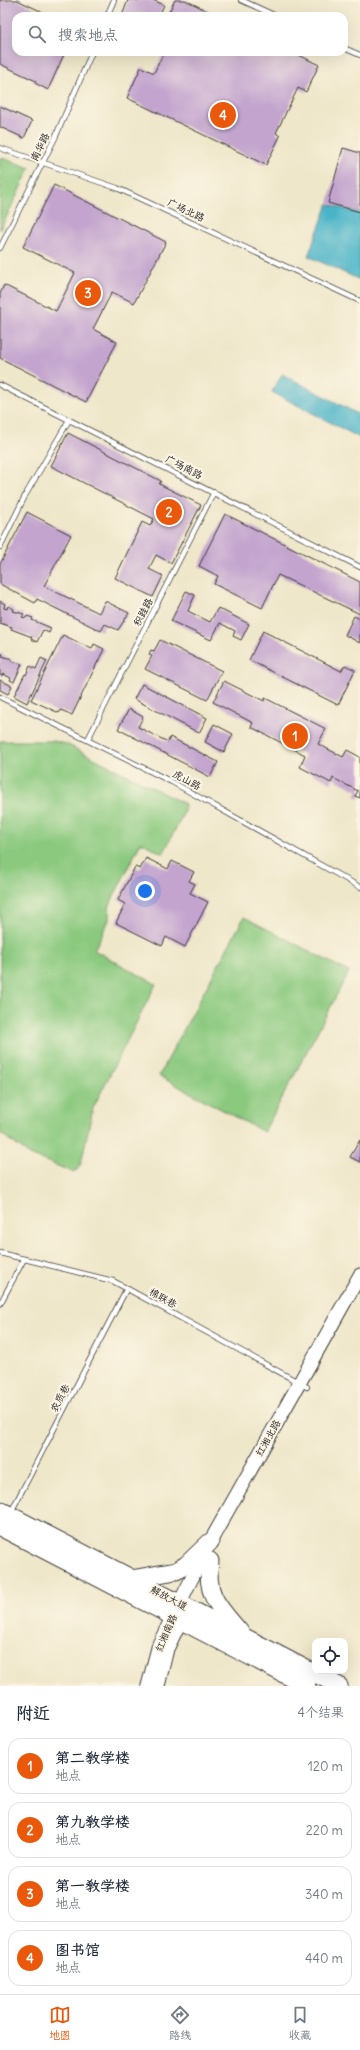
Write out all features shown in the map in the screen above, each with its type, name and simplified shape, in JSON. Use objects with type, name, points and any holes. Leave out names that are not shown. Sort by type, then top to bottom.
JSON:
[{"type":"highway","name":"解放大道","points":[[3,1517],[131,1579],[180,1612],[245,1638],[339,1686]]},
{"type":"highway","name":"解放大道","points":[[3,1517],[180,1612],[307,1686]]},
{"type":"highway","points":[[131,1579],[176,1571],[186,1565],[210,1542]]},
{"type":"highway","points":[[210,1561],[208,1576],[209,1588],[222,1610],[245,1638]]},
{"type":"main road","name":"红湘北路","points":[[180,1612],[210,1561],[360,1275]]},
{"type":"main road","name":"红湘北路","points":[[180,1612],[210,1542],[303,1384],[360,1294]]},
{"type":"main road","name":"红湘南路","points":[[148,1686],[159,1644],[180,1612]]},
{"type":"main road","name":"红湘南路","points":[[158,1686],[180,1612]]},
{"type":"lane","points":[[109,12],[114,0]]},
{"type":"lane","points":[[241,0],[267,12]]},
{"type":"lane","points":[[348,50],[360,55]]},
{"type":"lane","name":"南华路","points":[[0,248],[42,163],[90,56]]},
{"type":"lane","name":"广场北路","points":[[0,148],[117,188],[360,301]]},
{"type":"lane","name":"广场南路","points":[[0,385],[360,567]]},
{"type":"lane","points":[[0,546],[26,494],[69,420]]},
{"type":"lane","name":"积跬路","points":[[88,739],[214,492]]},
{"type":"lane","name":"虎山路","points":[[0,697],[88,739],[172,782],[360,887]]},
{"type":"lane","name":"棉联巷","points":[[0,1253],[113,1280],[303,1384]]},
{"type":"lane","points":[[0,1304],[24,1259]]},
{"type":"lane","name":"农质巷","points":[[3,1517],[127,1288]]},
{"type":"green space","points":[[0,157],[30,168],[0,230]]},
{"type":"green space","points":[[0,741],[53,741],[66,744],[185,804],[184,812],[163,854],[141,842],[109,906],[109,920],[94,950],[156,984],[93,1108],[81,1163],[78,1169],[73,1172],[30,1155],[0,1133]]},
{"type":"green space","points":[[244,917],[349,972],[264,1132],[159,1076]]},
{"type":"water","points":[[328,204],[360,213],[360,280],[308,256]]},
{"type":"water","points":[[282,374],[360,415],[360,438],[272,392]]},
{"type":"building","points":[[0,0],[17,0],[42,12],[12,12],[12,56],[63,56],[48,90],[35,83],[36,81],[0,64]]},
{"type":"building","points":[[128,0],[153,0],[164,5],[161,12],[124,12]]},
{"type":"building","points":[[175,0],[185,0],[210,12],[169,12]]},
{"type":"building","points":[[162,56],[301,56],[319,65],[306,92],[298,88],[276,133],[280,136],[266,165],[127,98],[141,67],[154,73]]},
{"type":"building","points":[[0,106],[32,121],[24,138],[0,127]]},
{"type":"building","points":[[343,148],[360,153],[360,212],[328,203]]},
{"type":"building","points":[[54,185],[166,242],[134,303],[112,292],[93,329],[117,342],[86,402],[0,358],[0,294],[4,285],[56,311],[75,273],[23,247]]},
{"type":"building","points":[[68,433],[161,481],[159,484],[201,505],[171,563],[156,555],[149,569],[163,576],[153,597],[115,578],[142,522],[150,526],[154,519],[51,466]]},
{"type":"building","points":[[27,512],[71,535],[44,586],[99,613],[105,601],[129,613],[118,630],[105,624],[101,631],[37,599],[35,603],[0,584],[0,564]]},
{"type":"building","points":[[225,514],[360,582],[360,614],[278,575],[262,608],[214,584],[218,576],[199,566]]},
{"type":"building","points":[[186,591],[195,595],[188,611],[210,622],[218,608],[249,624],[241,640],[233,636],[235,631],[220,623],[211,640],[171,621]]},
{"type":"building","points":[[0,601],[5,604],[4,608],[7,609],[8,606],[14,609],[13,611],[24,614],[22,617],[26,618],[27,616],[33,618],[32,620],[51,628],[49,633],[43,630],[37,642],[31,639],[32,637],[0,623]]},
{"type":"building","points":[[354,616],[360,619],[360,643],[345,635]]},
{"type":"building","points":[[263,631],[341,671],[345,665],[355,670],[338,705],[249,660]]},
{"type":"building","points":[[63,635],[92,649],[94,644],[104,649],[72,715],[61,710],[59,713],[31,700]]},
{"type":"building","points":[[160,640],[222,671],[207,700],[145,669],[152,656],[149,654],[151,650],[154,651]]},
{"type":"building","points":[[0,653],[3,654],[2,656],[12,659],[11,661],[22,664],[14,682],[10,680],[11,678],[3,674],[2,676],[0,675]]},
{"type":"building","points":[[41,658],[47,661],[27,703],[14,696],[30,666],[36,669]]},
{"type":"building","points":[[0,680],[12,686],[8,694],[0,690]]},
{"type":"building","points":[[224,681],[264,701],[265,698],[326,729],[318,744],[343,757],[347,750],[360,757],[360,798],[355,796],[358,791],[333,778],[331,783],[300,767],[305,755],[251,727],[253,723],[213,702]]},
{"type":"building","points":[[142,684],[207,718],[199,733],[134,699]]},
{"type":"building","points":[[129,709],[143,717],[138,727],[168,742],[170,737],[218,762],[210,777],[118,729]]},
{"type":"building","points":[[214,724],[233,734],[224,752],[205,742]]},
{"type":"building","points":[[146,858],[168,869],[172,861],[194,872],[189,881],[195,884],[190,893],[208,902],[185,947],[166,937],[162,946],[116,923],[125,904],[118,900],[135,867],[140,869]]},
{"type":"building","points":[[360,1140],[360,1162],[350,1157]]},
{"type":"place","name":"图书馆","points":[[223,115]]},
{"type":"place","name":"第一教学楼","points":[[88,293]]},
{"type":"place","name":"第九教学楼","points":[[169,512]]},
{"type":"place","name":"第二教学楼","points":[[295,736]]}]
